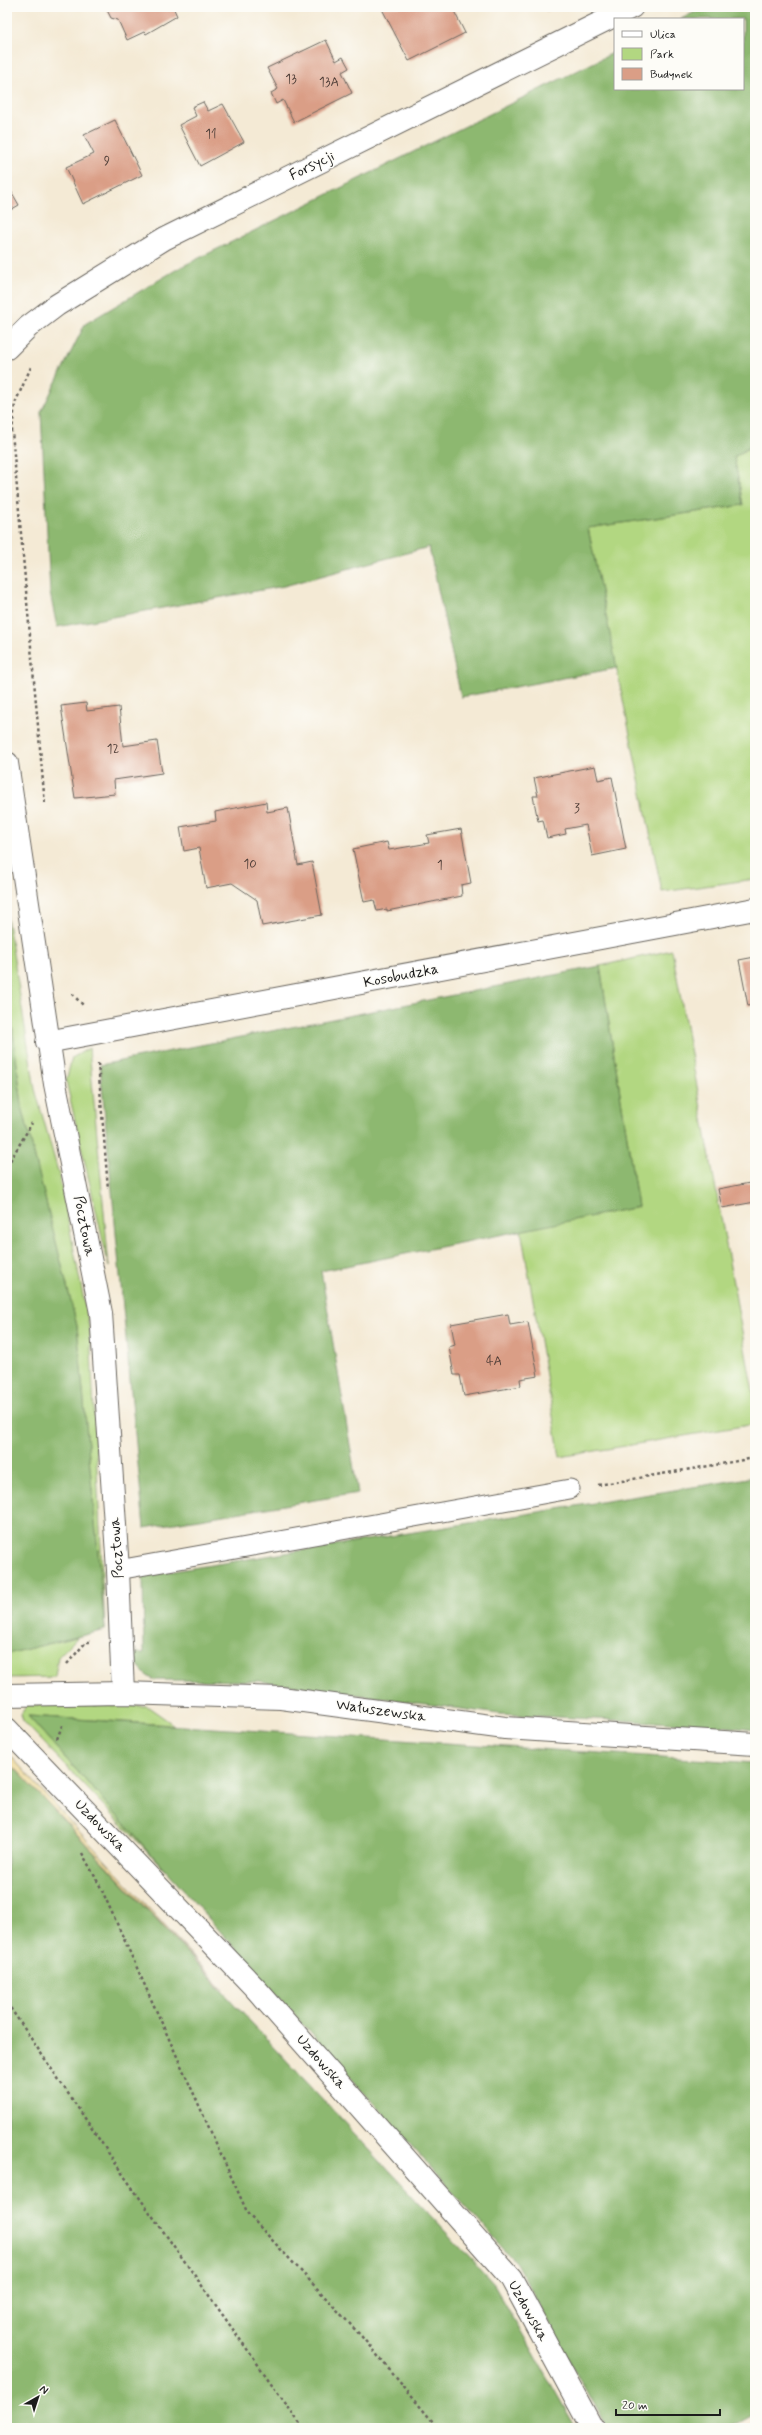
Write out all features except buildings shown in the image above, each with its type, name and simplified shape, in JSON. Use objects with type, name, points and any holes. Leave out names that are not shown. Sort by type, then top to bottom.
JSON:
[{"type":"street","name":"Forsycji","points":[[7,348],[28,327],[57,305],[164,239],[632,7]]},
{"type":"street","name":"Pocztowa","points":[[7,763],[48,1042],[101,1313],[118,1570],[123,1692]]},
{"type":"street","name":"Kosobudzka","points":[[48,1042],[755,909]]},
{"type":"street","name":"Wałuszewska","points":[[7,1695],[123,1692],[282,1698],[505,1728],[755,1744]]},
{"type":"street","name":"Uzdowska","points":[[7,1730],[256,1989],[511,2278],[592,2428]]},
{"type":"lane","points":[[118,1570],[570,1490]]},
{"type":"path","points":[[33,364],[15,403],[12,432],[46,810]]},
{"type":"path","points":[[71,993],[90,1014],[95,1033],[109,1194]]},
{"type":"path","points":[[570,1490],[755,1458]]},
{"type":"path","points":[[67,1668],[67,1662],[86,1642],[93,1641]]},
{"type":"path","points":[[79,1846],[100,1886],[248,2214],[362,2337],[438,2428]]},
{"type":"path","points":[[7,2003],[124,2176],[303,2428]]},
{"type":"green space","points":[[705,7],[755,7],[755,444],[734,457],[743,505],[588,528],[617,668],[461,697],[429,547],[284,586],[57,627],[50,593],[41,412],[85,324],[179,268],[614,52],[614,90],[744,90],[744,18],[683,18]]},
{"type":"green space","points":[[755,444],[755,879],[662,892],[588,528],[743,505],[734,457]]},
{"type":"green space","points":[[7,916],[35,1089],[59,1175],[90,1331],[105,1630],[77,1326],[22,1106],[7,982]]},
{"type":"green space","points":[[672,950],[755,1403],[755,1424],[560,1457],[521,1230],[638,1207],[600,966]]},
{"type":"green space","points":[[600,966],[638,1207],[321,1271],[358,1493],[144,1528],[100,1065]]},
{"type":"green space","points":[[7,982],[22,1106],[77,1326],[105,1630],[7,1654]]},
{"type":"green space","points":[[89,1048],[109,1267],[66,1081],[72,1058]]},
{"type":"green space","points":[[755,1477],[755,1730],[711,1725],[498,1714],[259,1681],[154,1680],[143,1673],[137,1662],[135,1653],[144,1653],[143,1576]]},
{"type":"green space","points":[[79,1636],[58,1657],[55,1677],[7,1678],[7,1654]]},
{"type":"green space","points":[[27,1705],[147,1706],[174,1725],[28,1716],[167,1872],[23,1721],[21,1714]]},
{"type":"green space","points":[[28,1716],[755,1763],[755,2414],[729,2428],[607,2428],[516,2263]]},
{"type":"green space","points":[[7,1764],[17,1770],[494,2284],[576,2428],[7,2428]]},
{"type":"sand","points":[[7,1752],[223,1990],[17,1770],[7,1764]]}]
